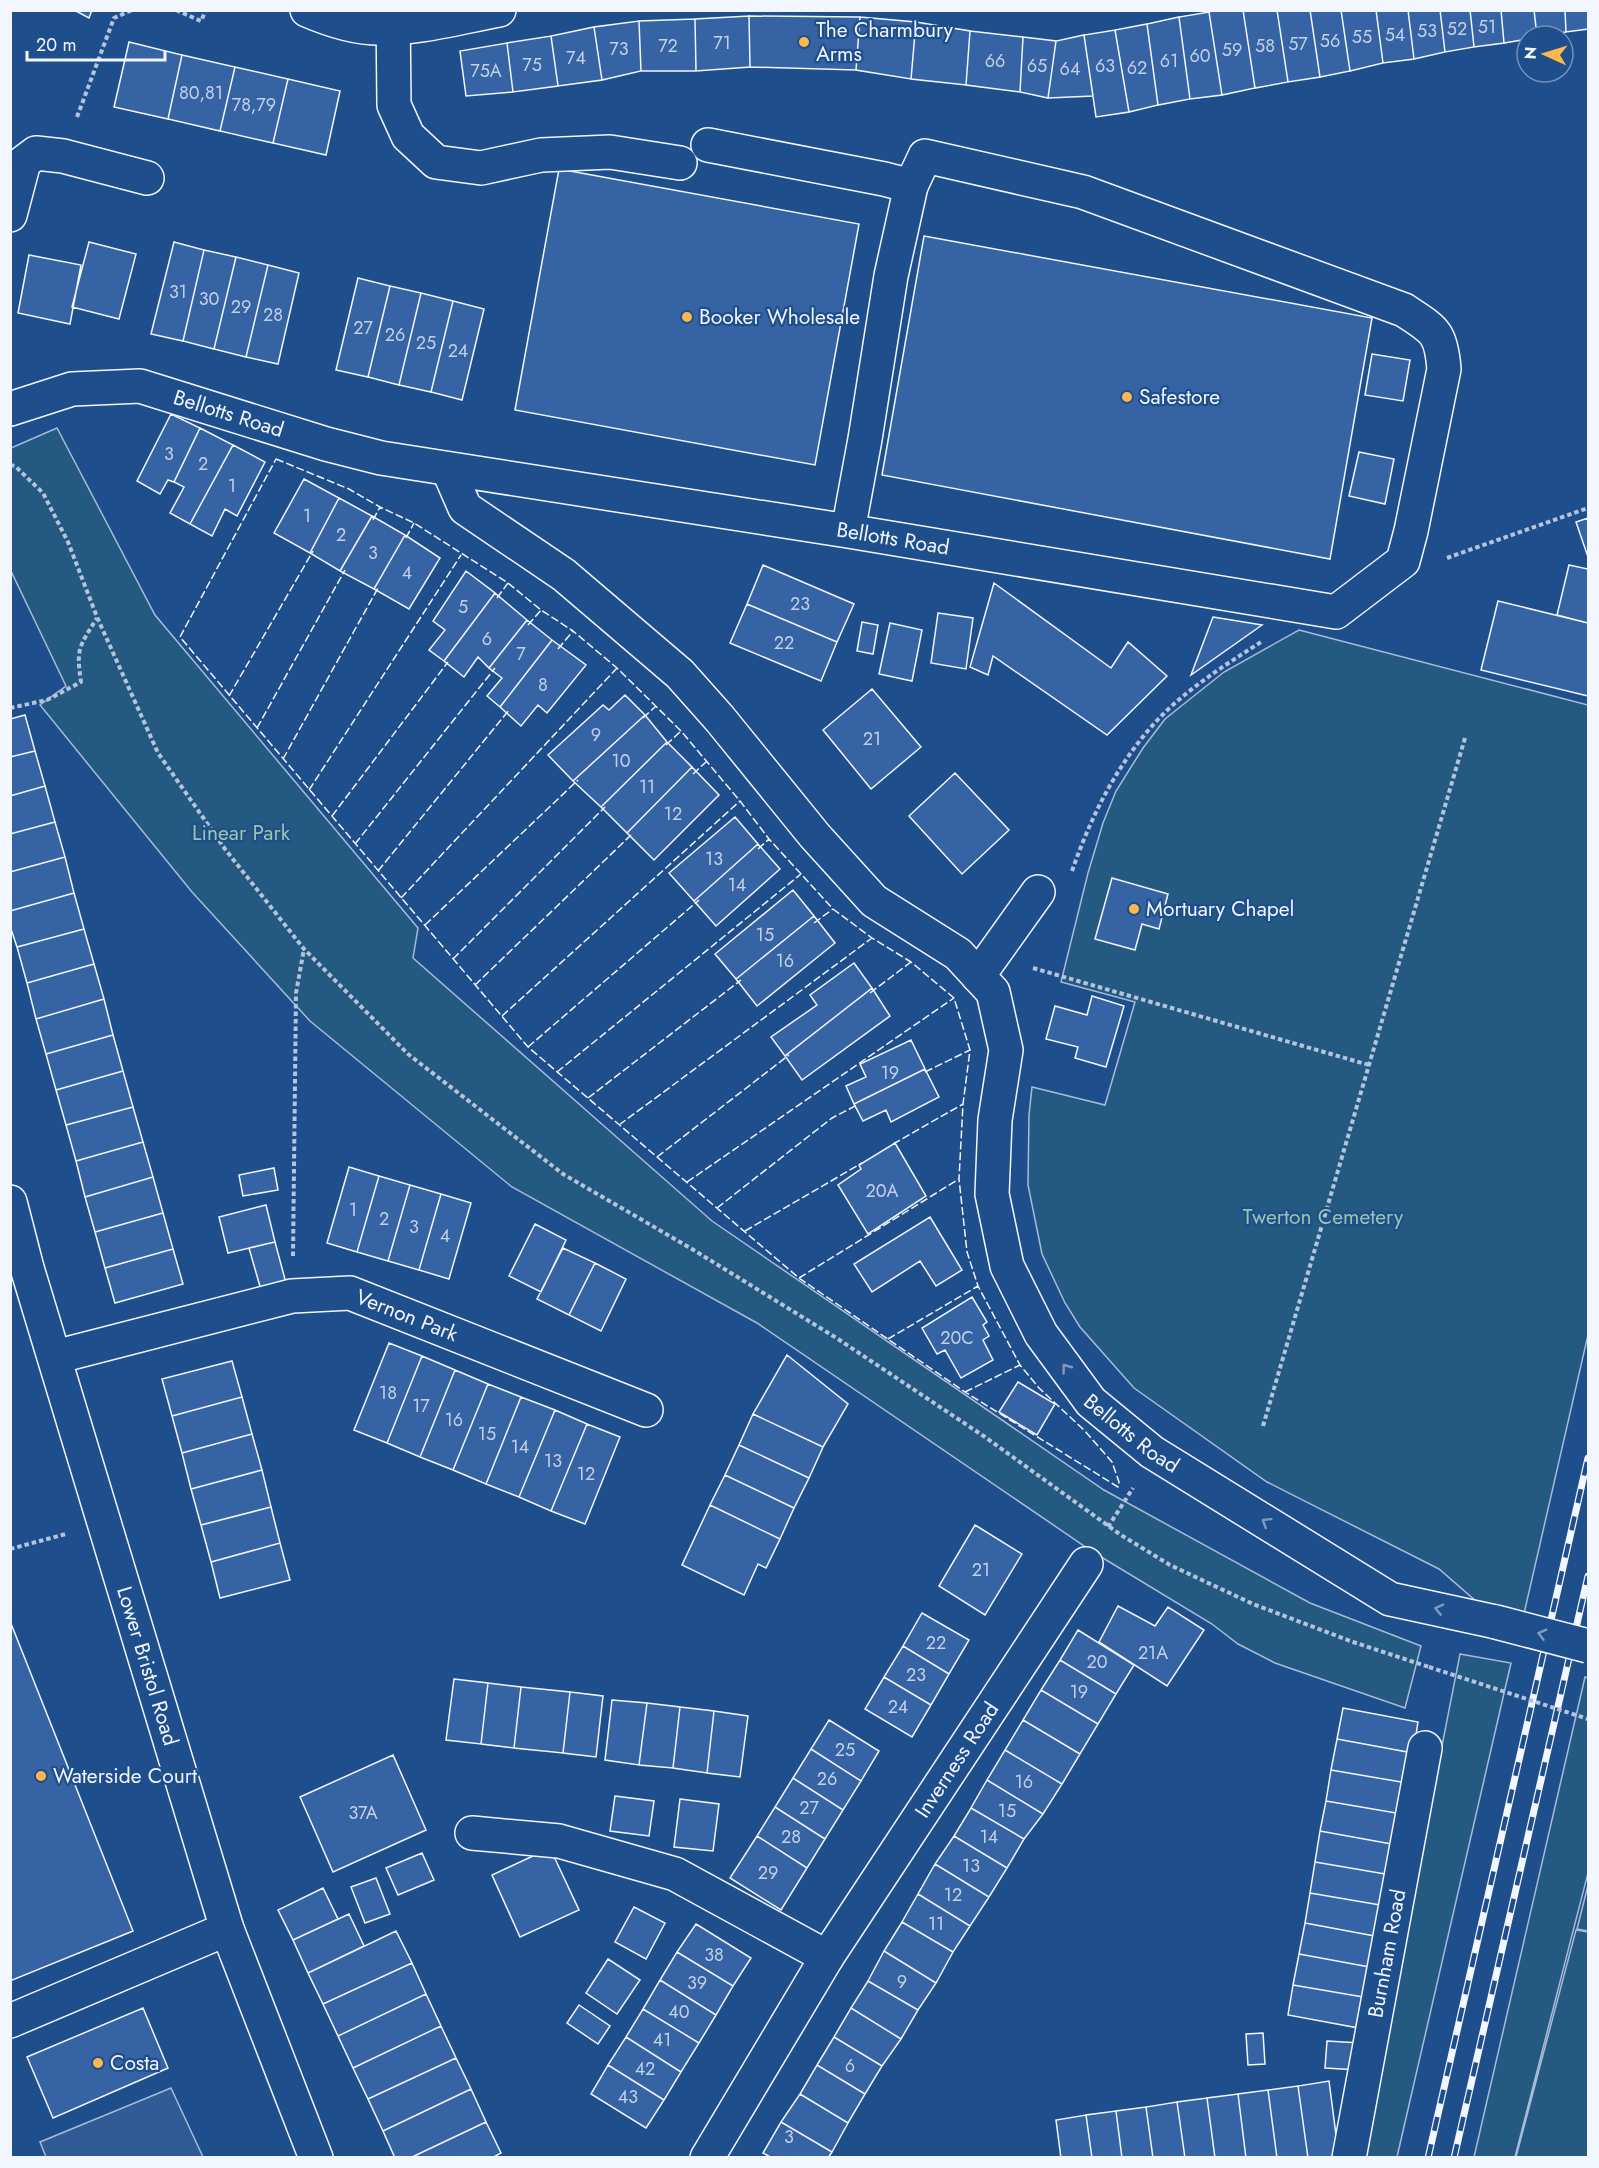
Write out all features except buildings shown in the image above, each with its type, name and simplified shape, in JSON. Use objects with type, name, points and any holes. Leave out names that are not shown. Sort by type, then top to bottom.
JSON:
[{"type":"main road","points":[[307,10],[349,25],[378,28],[393,19],[499,10]]},
{"type":"main road","points":[[393,19],[394,105],[408,136],[436,162],[481,168],[541,155],[610,152],[680,162]]},
{"type":"main road","points":[[708,145],[910,186],[891,276],[848,531]]},
{"type":"main road","points":[[10,215],[24,162],[36,153],[63,156],[147,178]]},
{"type":"main road","name":"Bellotts Road","points":[[10,408],[72,389],[140,386],[326,444],[381,458],[848,531],[1336,612],[1403,561],[1444,369],[1442,347],[1434,330],[1404,310],[1083,192],[925,156],[910,186]]},
{"type":"main road","name":"Bellotts Road","points":[[448,469],[465,507],[564,575],[680,674],[720,719],[814,836],[874,901],[958,954],[993,992],[1006,1050],[995,1120],[992,1194],[1007,1266],[1041,1334],[1091,1402],[1152,1452],[1390,1599],[1496,1622],[1588,1646]]},
{"type":"main road","points":[[978,976],[1038,892]]},
{"type":"main road","name":"Lower Bristol Road","points":[[10,1202],[19,1270],[55,1357],[227,1929],[316,2157]]},
{"type":"main road","name":"Vernon Park","points":[[55,1357],[292,1296],[350,1293],[646,1410]]},
{"type":"main road","name":"Inverness Road","points":[[707,2157],[827,1957],[1086,1564]]},
{"type":"main road","name":"Burnham Road","points":[[1349,2157],[1425,1748]]},
{"type":"main road","points":[[472,1833],[559,1842],[675,1874],[827,1957]]},
{"type":"main road","points":[[10,2022],[227,1929]]},
{"type":"path","points":[[63,156],[114,18],[132,10]]},
{"type":"path","points":[[176,10],[201,21],[206,10]]},
{"type":"path","points":[[10,465],[15,466],[43,493],[68,542],[98,617],[158,753],[225,849],[304,949],[408,1054],[563,1174],[692,1249],[838,1339],[986,1437],[1121,1535],[1170,1564],[1253,1604],[1353,1642],[1588,1719]]},
{"type":"path","points":[[1443,559],[1588,508]]},
{"type":"path","points":[[10,708],[47,700],[81,682],[78,662],[79,646],[98,617]]},
{"type":"path","points":[[1038,892],[1062,899],[1083,837],[1112,781],[1152,725],[1210,675],[1264,640]]},
{"type":"path","points":[[1263,1426],[1465,738]]},
{"type":"path","points":[[998,947],[1036,970],[1369,1065]]},
{"type":"path","points":[[292,1296],[296,993],[304,949]]},
{"type":"path","points":[[10,1549],[105,1524]]},
{"type":"green space","name":"Linear Park","points":[[57,428],[155,615],[418,928],[413,958],[712,1221],[1104,1490],[1310,1603],[1421,1646],[1405,1708],[1275,1663],[1238,1644],[1212,1624],[1093,1552],[757,1323],[512,1187],[310,1021],[192,892],[40,705],[66,686],[11,571],[11,448]]},
{"type":"green space","name":"Twerton Cemetery","points":[[1299,630],[1588,705],[1588,1335],[1523,1618],[1476,1601],[1439,1569],[1267,1482],[1134,1388],[1080,1327],[1065,1303],[1042,1254],[1028,1185],[1029,1115],[1032,1087],[1105,1105],[1135,1002],[1061,982],[1088,873],[1103,823],[1116,791],[1143,748],[1165,719],[1224,672]]},
{"type":"green space","points":[[1460,1654],[1511,1663],[1397,2157],[1361,2158]]},
{"type":"green space","points":[[1585,1677],[1588,1678],[1588,1873],[1515,2157],[1474,2157]]},
{"type":"green space","points":[[1588,1885],[1588,1931],[1577,1929]]},
{"type":"green space","points":[[1576,1930],[1588,1932],[1588,2157],[1516,2157]]},
{"type":"shaded area","points":[[171,2088],[203,2157],[46,2157],[40,2142]]},
{"type":"railway","points":[[1428,2158],[1588,1458]]},
{"type":"railway","points":[[1454,2158],[1588,1576]]},
{"type":"fence","points":[[276,459],[349,489],[414,523],[508,583],[541,610],[573,631],[617,668],[681,731],[769,839],[833,909],[872,938],[911,962],[954,998],[970,1050],[963,1104],[959,1179],[967,1252],[978,1286],[1020,1365],[1039,1388],[1085,1431],[1112,1462],[1119,1482],[1118,1487],[965,1392],[799,1278],[528,1047],[180,637],[276,459]]},
{"type":"fence","points":[[373,520],[380,507]]},
{"type":"fence","points":[[406,538],[414,523]]},
{"type":"fence","points":[[229,696],[313,551]]},
{"type":"fence","points":[[309,790],[461,555]]},
{"type":"fence","points":[[257,728],[345,570]]},
{"type":"fence","points":[[497,598],[508,583]]},
{"type":"fence","points":[[283,759],[378,588]]},
{"type":"fence","points":[[528,625],[541,610]]},
{"type":"fence","points":[[558,649],[573,631]]},
{"type":"fence","points":[[332,816],[448,662]]},
{"type":"fence","points":[[355,844],[495,668]]},
{"type":"fence","points":[[401,898],[617,668]]},
{"type":"fence","points":[[643,718],[656,706]]},
{"type":"fence","points":[[378,871],[509,710]]},
{"type":"fence","points":[[666,745],[681,731]]},
{"type":"fence","points":[[693,774],[706,762]]},
{"type":"fence","points":[[425,925],[578,780]]},
{"type":"fence","points":[[502,1016],[740,801]]},
{"type":"fence","points":[[453,959],[605,807]]},
{"type":"fence","points":[[475,985],[631,835]]},
{"type":"fence","points":[[758,849],[769,839]]},
{"type":"fence","points":[[557,1072],[801,874]]},
{"type":"fence","points":[[528,1047],[699,900]]},
{"type":"fence","points":[[814,923],[833,909]]},
{"type":"fence","points":[[619,1125],[872,938]]},
{"type":"fence","points":[[870,993],[911,962]]},
{"type":"fence","points":[[588,1098],[741,980]]},
{"type":"fence","points":[[687,1182],[954,998]]},
{"type":"fence","points":[[925,1072],[970,1050]]},
{"type":"fence","points":[[657,1157],[789,1055]]},
{"type":"fence","points":[[893,1144],[963,1104]]},
{"type":"fence","points":[[717,1208],[832,1118],[857,1105]]},
{"type":"fence","points":[[745,1231],[862,1163]]},
{"type":"fence","points":[[799,1278],[959,1179]]},
{"type":"fence","points":[[888,1339],[978,1286]]},
{"type":"fence","points":[[965,1392],[1020,1365]]},
{"type":"place","name":"The Charmbury Arms","points":[[804,42]]},
{"type":"place","name":"Booker Wholesale","points":[[687,317]]},
{"type":"place","name":"Safestore","points":[[1127,397]]},
{"type":"place","name":"Mortuary Chapel","points":[[1134,909]]},
{"type":"place","name":"Waterside Court","points":[[41,1776]]},
{"type":"place","name":"Costa","points":[[98,2063]]}]
